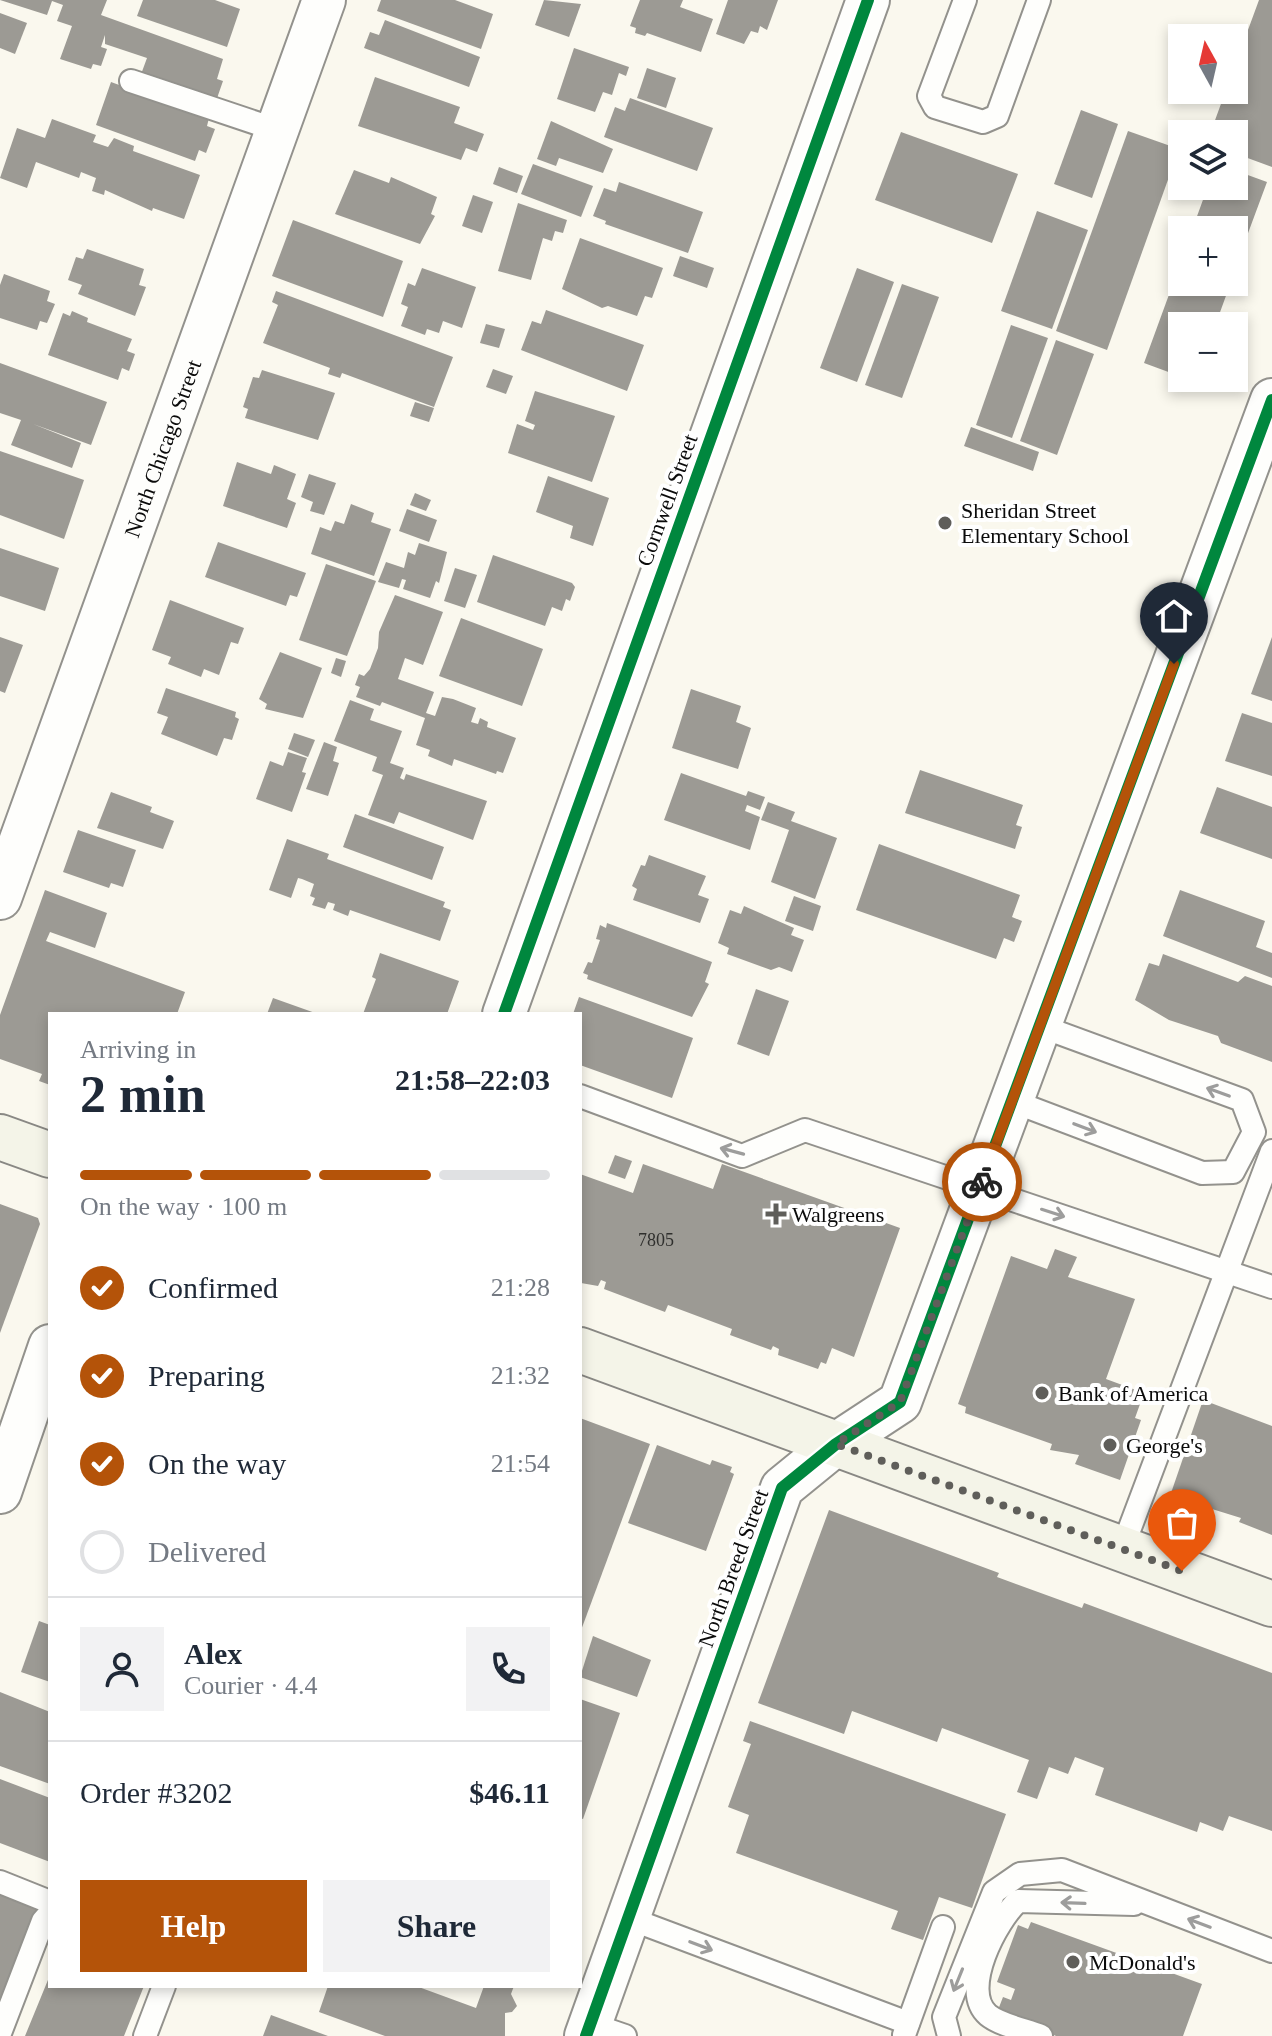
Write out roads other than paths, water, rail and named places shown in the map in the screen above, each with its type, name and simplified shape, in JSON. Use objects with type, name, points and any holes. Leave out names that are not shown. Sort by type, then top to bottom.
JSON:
[{"type":"main road","points":[[0,1137],[48,1154]]},
{"type":"main road","points":[[582,1351],[1272,1604]]},
{"type":"street","name":"North Chicago Street","points":[[0,898],[324,0]]},
{"type":"street","name":"Cornwell Street","points":[[505,1012],[868,0]]},
{"type":"street","name":"North Breed Street","points":[[600,2032],[628,1918],[782,1488],[836,1444],[900,1402],[1040,1026],[1261,463],[1272,400]]},
{"type":"street","points":[[0,1491],[48,1352]]},
{"type":"lane","points":[[965,0],[929,96],[935,107],[983,122],[997,116],[1039,0]]},
{"type":"lane","points":[[131,81],[277,130]]},
{"type":"lane","points":[[1012,1101],[1202,1173],[1233,1172],[1254,1132],[1242,1100],[1040,1026]]},
{"type":"lane","points":[[582,1097],[742,1156],[805,1130],[1272,1287]]},
{"type":"lane","points":[[1122,1549],[1272,1151]]},
{"type":"lane","points":[[949,2036],[944,2017],[994,1892],[1020,1874],[1062,1870],[1272,1951]]},
{"type":"lane","points":[[0,1882],[48,1901]]},
{"type":"lane","points":[[1041,2036],[987,2015],[979,1999],[977,1985],[986,1951],[1007,1911],[1018,1901],[1151,1904]]},
{"type":"lane","points":[[0,2033],[43,1921],[48,1915]]},
{"type":"lane","points":[[628,1918],[905,2030],[943,1927]]},
{"type":"lane","points":[[145,2036],[163,1988]]},
{"type":"place","name":"Sheridan Street Elementary School","points":[[945,523]]},
{"type":"place","name":"Walgreens","points":[[776,1214]]},
{"type":"place","name":"Bank of America","points":[[1042,1393]]},
{"type":"place","name":"George's","points":[[1110,1445]]},
{"type":"place","name":"McDonald's","points":[[1073,1962]]}]
